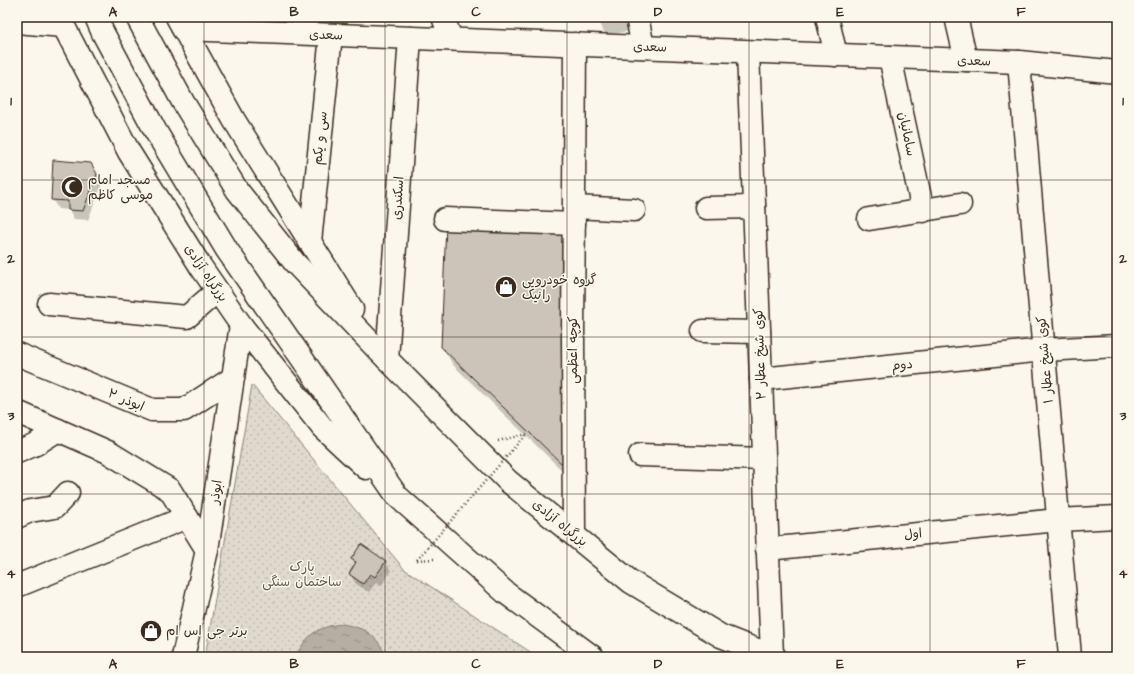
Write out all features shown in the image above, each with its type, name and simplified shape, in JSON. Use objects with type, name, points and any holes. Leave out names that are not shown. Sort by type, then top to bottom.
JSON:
[{"type":"main road","name":"بزرگراه آزادی","points":[[96,17],[156,132],[227,250],[397,496]]},
{"type":"main road","name":"بزرگراه آزادی","points":[[137,17],[183,102],[237,190],[295,263],[381,353],[508,481],[631,582],[721,636],[773,656]]},
{"type":"main road","points":[[443,17],[451,39]]},
{"type":"main road","points":[[637,17],[643,47]]},
{"type":"main road","points":[[827,17],[836,55]]},
{"type":"main road","points":[[956,17],[966,60]]},
{"type":"main road","name":"بزرگراه آزادی","points":[[61,21],[128,152],[201,267],[241,325],[322,427],[506,593],[593,657]]},
{"type":"main road","points":[[17,22],[61,21]]},
{"type":"main road","name":"بزرگراه آزادی","points":[[180,23],[234,120],[381,353]]},
{"type":"main road","name":"سعدی","points":[[180,23],[330,35],[1019,62],[1117,72]]},
{"type":"main road","name":"سی و یکم","points":[[310,242],[330,35]]},
{"type":"main road","name":"اسکندری","points":[[381,353],[410,38]]},
{"type":"main road","name":"کوچه اعظمی","points":[[574,535],[573,429],[576,44]]},
{"type":"main road","name":"کوی شیخ عطار ۲","points":[[748,52],[767,549],[773,656]]},
{"type":"main road","name":"سامانیان","points":[[890,57],[923,211]]},
{"type":"main road","name":"کوی شیخ عطار ۱","points":[[1019,62],[1070,657]]},
{"type":"main road","points":[[869,219],[960,204]]},
{"type":"main road","points":[[706,208],[754,208]]},
{"type":"main road","points":[[445,219],[574,216],[634,210]]},
{"type":"main road","points":[[49,304],[187,316],[217,291]]},
{"type":"main road","name":"ابوذر","points":[[183,657],[208,550],[241,325]]},
{"type":"main road","points":[[703,331],[759,332]]},
{"type":"main road","name":"دوم","points":[[761,379],[1044,350],[1117,346]]},
{"type":"main road","name":"ابوذر ۲","points":[[17,354],[152,410],[184,410],[233,378]]},
{"type":"main road","points":[[17,412],[108,452],[170,490],[208,550]]},
{"type":"main road","points":[[17,452],[36,444],[58,430]]},
{"type":"main road","points":[[640,455],[764,460]]},
{"type":"main road","points":[[17,517],[30,511],[55,507],[68,493]]},
{"type":"main road","points":[[17,586],[187,517]]},
{"type":"main road","name":"اول","points":[[767,549],[1058,520],[1117,517]]},
{"type":"path","points":[[417,560],[526,434]]},
{"type":"green space","name":"پارک ساختمان سنگی","points":[[252,385],[404,569],[538,657],[205,657]]},
{"type":"water","points":[[342,624],[364,630],[370,634],[379,643],[386,657],[296,657],[304,643],[314,633],[326,627]]},
{"type":"building","points":[[596,17],[624,17],[596,21]]},
{"type":"building","name":"مسجد امام موسی کاظم","points":[[53,160],[91,163],[97,174],[83,211],[68,210],[68,201],[51,200]]},
{"type":"building","name":"گروه خودرویی رانیک","points":[[446,224],[569,228],[568,455],[562,464],[441,347]]},
{"type":"building","points":[[361,544],[386,561],[375,577],[370,574],[363,584],[349,574],[356,562],[351,559]]},
{"type":"place","name":"مسجد امام موسی کاظم","points":[[72,187]]},
{"type":"place","name":"گروه خودرویی رانیک","points":[[506,287]]},
{"type":"place","name":"برتر جی اس ام","points":[[151,631]]}]
